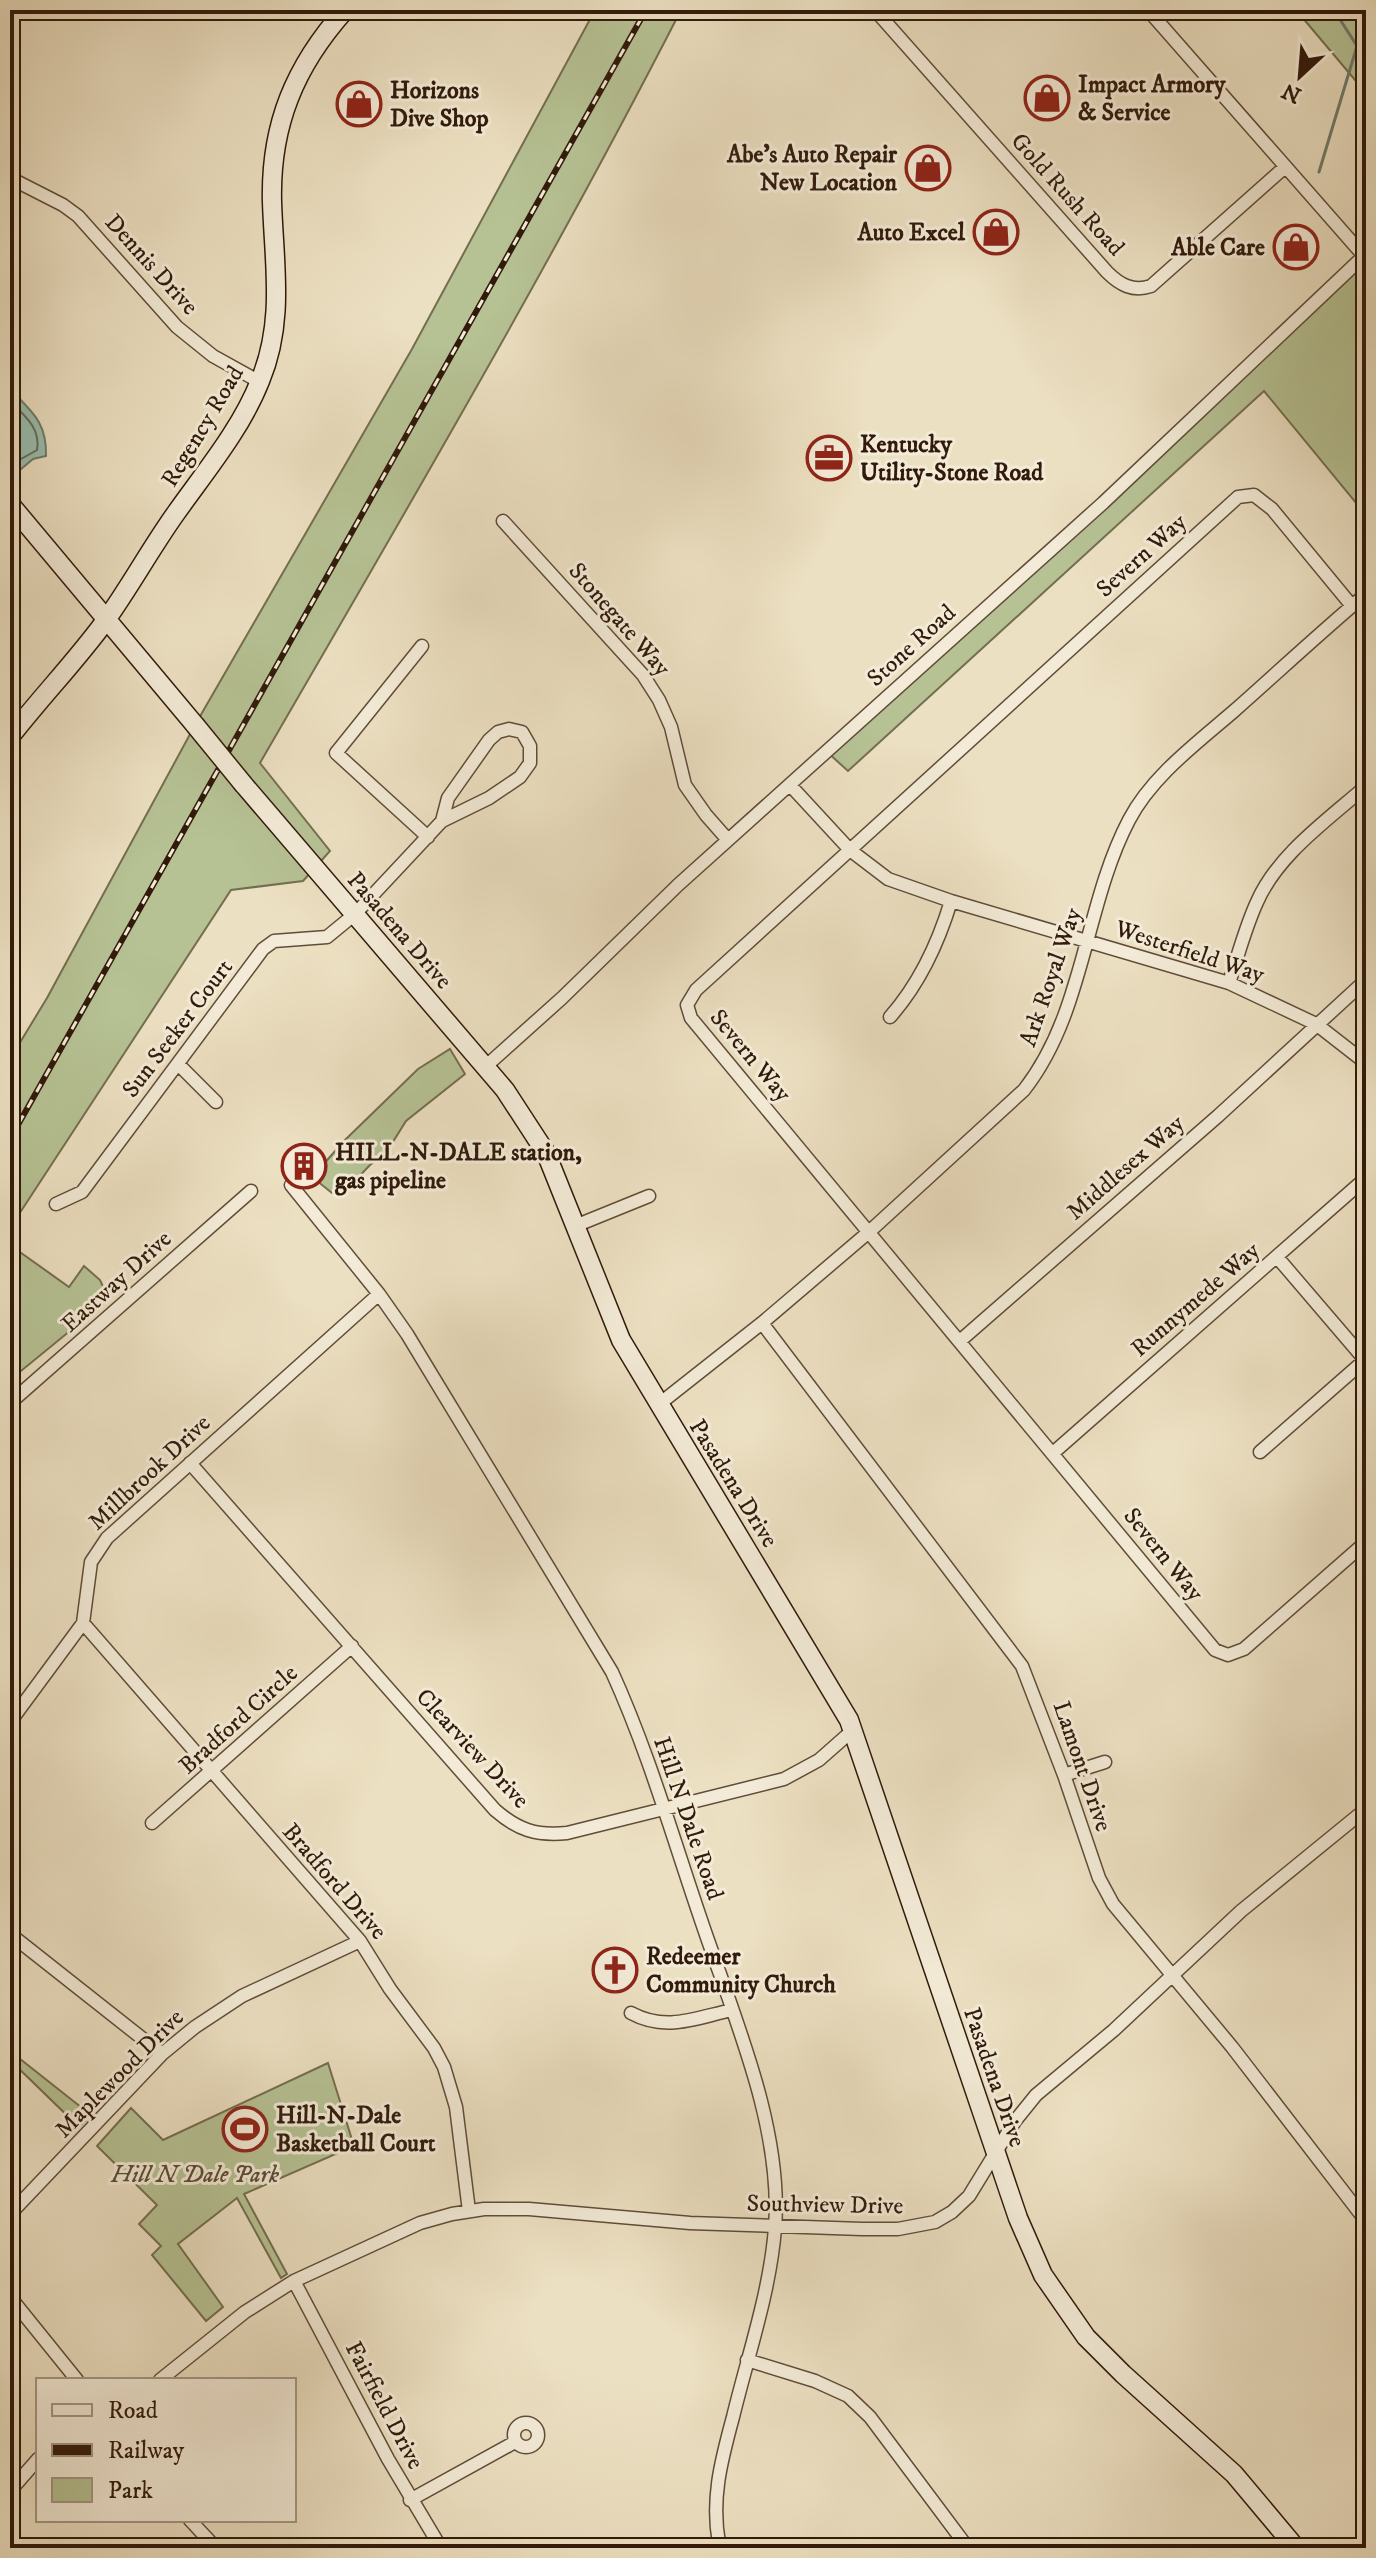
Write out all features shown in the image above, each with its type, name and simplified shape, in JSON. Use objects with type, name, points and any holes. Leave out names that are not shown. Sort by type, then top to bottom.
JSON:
[{"type":"street","name":"Regency Road","points":[[10,737],[106,619],[241,417],[260,382],[273,340],[278,301],[272,193],[273,162],[280,124],[290,93],[312,50],[345,10]]},
{"type":"street","name":"Gold Rush Road","points":[[875,10],[1107,272],[1127,287],[1143,289],[1151,286],[1285,167]]},
{"type":"street","points":[[1148,10],[1365,255]]},
{"type":"street","name":"Dennis Drive","points":[[10,178],[78,216],[177,327],[213,356],[260,382]]},
{"type":"street","name":"Stone Road","points":[[485,1067],[728,840],[1103,503],[1365,255]]},
{"type":"street","name":"Severn Way","points":[[1352,606],[1272,509],[1254,495],[1238,497],[696,990],[687,1005],[691,1018],[961,1340],[1209,1644],[1228,1655],[1244,1649],[1366,1542]]},
{"type":"street","name":"Pasadena Drive","points":[[10,504],[523,1114],[562,1189],[621,1340],[826,1678],[853,1730],[1033,2258],[1088,2339],[1236,2476],[1296,2548]]},
{"type":"street","name":"Stonegate Way","points":[[503,521],[626,654],[652,687],[671,727],[685,785],[728,840]]},
{"type":"street","name":"Ark Royal Way","points":[[658,1405],[762,1323],[1006,1109],[1040,1070],[1062,1023],[1114,854],[1130,817],[1143,798],[1191,749],[1366,594]]},
{"type":"street","points":[[422,646],[336,753],[428,837]]},
{"type":"street","points":[[509,729],[522,732],[530,746],[530,763],[520,777],[489,798],[442,821],[448,798],[489,740],[498,732],[509,729]]},
{"type":"street","name":"Westerfield Way","points":[[790,785],[850,850],[888,879],[951,901],[1229,983],[1316,1024],[1366,1063]]},
{"type":"street","points":[[1229,983],[1257,901],[1270,880],[1289,856],[1366,786]]},
{"type":"street","name":"Sun Seeker Court","points":[[56,1204],[82,1192],[263,949],[274,941],[327,937],[355,914],[442,821]]},
{"type":"street","points":[[890,1017],[905,999],[931,956],[951,901]]},
{"type":"street","name":"Middlesex Way","points":[[961,1340],[1218,1116],[1366,980]]},
{"type":"street","points":[[179,1065],[216,1102]]},
{"type":"street","name":"Runnymede Way","points":[[1053,1453],[1366,1178]]},
{"type":"street","name":"Hill N Dale Road","points":[[291,1185],[379,1294],[428,1366],[601,1653],[629,1710],[732,2010],[771,2142],[775,2227],[770,2270],[718,2477],[715,2509],[720,2548]]},
{"type":"street","name":"Eastway Drive","points":[[10,1403],[251,1191]]},
{"type":"street","points":[[575,1226],[649,1196]]},
{"type":"street","points":[[1260,1452],[1366,1360],[1277,1257]]},
{"type":"street","name":"Millbrook Drive","points":[[83,1623],[87,1580],[97,1551],[124,1522],[379,1294]]},
{"type":"street","name":"Lamont Drive","points":[[762,1323],[1014,1653],[1031,1684],[1104,1890],[1124,1919],[1251,2071],[1366,2221]]},
{"type":"street","name":"Clearview Drive","points":[[190,1463],[495,1810],[518,1828],[546,1835],[567,1833],[784,1779],[826,1755],[853,1730]]},
{"type":"street","points":[[10,1722],[83,1623]]},
{"type":"street","name":"Bradford Drive","points":[[83,1623],[360,1941],[390,1989],[434,2048],[444,2067],[456,2107],[469,2211]]},
{"type":"street","name":"Bradford Circle","points":[[152,1823],[352,1646]]},
{"type":"street","points":[[1064,1775],[1105,1762]]},
{"type":"street","name":"Southview Drive","points":[[162,2378],[245,2312],[294,2281],[420,2223],[469,2211],[529,2209],[775,2227],[898,2229],[935,2222],[969,2196],[1015,2121],[1036,2095],[1132,2014],[1241,1911],[1366,1809]]},
{"type":"street","points":[[10,1934],[162,2054]]},
{"type":"street","name":"Maplewood Drive","points":[[10,2214],[162,2054],[195,2027],[229,2003],[360,1941]]},
{"type":"street","points":[[631,2013],[644,2020],[664,2024],[732,2010]]},
{"type":"street","name":"Fairfield Drive","points":[[294,2281],[410,2500],[441,2548]]},
{"type":"street","points":[[10,2297],[75,2378]]},
{"type":"street","points":[[747,2360],[832,2387],[859,2406],[968,2548]]},
{"type":"street","points":[[410,2500],[515,2442]]},
{"type":"street","points":[[10,2491],[36,2461]]},
{"type":"street","points":[[192,2522],[216,2548]]},
{"type":"green space","points":[[595,10],[681,10],[528,295],[260,763],[330,851],[303,881],[231,890],[10,1228],[10,1059],[47,998],[195,725],[412,349]]},
{"type":"green space","points":[[1296,10],[1360,10],[1366,17],[1366,93]]},
{"type":"green space","points":[[1366,254],[1366,515],[1264,391],[848,771],[826,751]]},
{"type":"green space","points":[[450,1049],[465,1074],[406,1121],[386,1153],[346,1190],[332,1193],[312,1177],[418,1069]]},
{"type":"green space","points":[[10,1245],[69,1287],[84,1266],[100,1280],[109,1299],[10,1380]]},
{"type":"green space","points":[[10,2051],[91,2115],[79,2127],[10,2060]]},
{"type":"green space","name":"Hill N Dale Park","points":[[328,2063],[354,2146],[244,2194],[287,2274],[281,2278],[237,2198],[178,2244],[223,2307],[206,2321],[152,2255],[161,2246],[139,2224],[157,2205],[97,2146],[131,2108],[163,2140]]},
{"type":"water","points":[[10,389],[37,418],[46,444],[46,456],[33,459],[20,470],[10,462]]},
{"type":"waterway","points":[[1319,172],[1357,46],[1334,10]]},
{"type":"waterway","points":[[1362,307],[1366,318]]},
{"type":"railway","points":[[10,1139],[646,10]]},
{"type":"place","name":"Impact Armory & Service","points":[[1047,98]]},
{"type":"place","name":"Horizons Dive Shop","points":[[359,104]]},
{"type":"place","name":"Abe's Auto Repair New Location","points":[[928,168]]},
{"type":"place","name":"Auto Excel","points":[[996,232]]},
{"type":"place","name":"Able Care","points":[[1296,247]]},
{"type":"place","name":"Kentucky Utility-Stone Road","points":[[829,458]]},
{"type":"place","name":"HILL-N-DALE station, gas pipeline","points":[[304,1166]]},
{"type":"place","name":"Redeemer Community Church","points":[[615,1970]]},
{"type":"place","name":"Hill-N-Dale Basketball Court","points":[[245,2129]]}]
